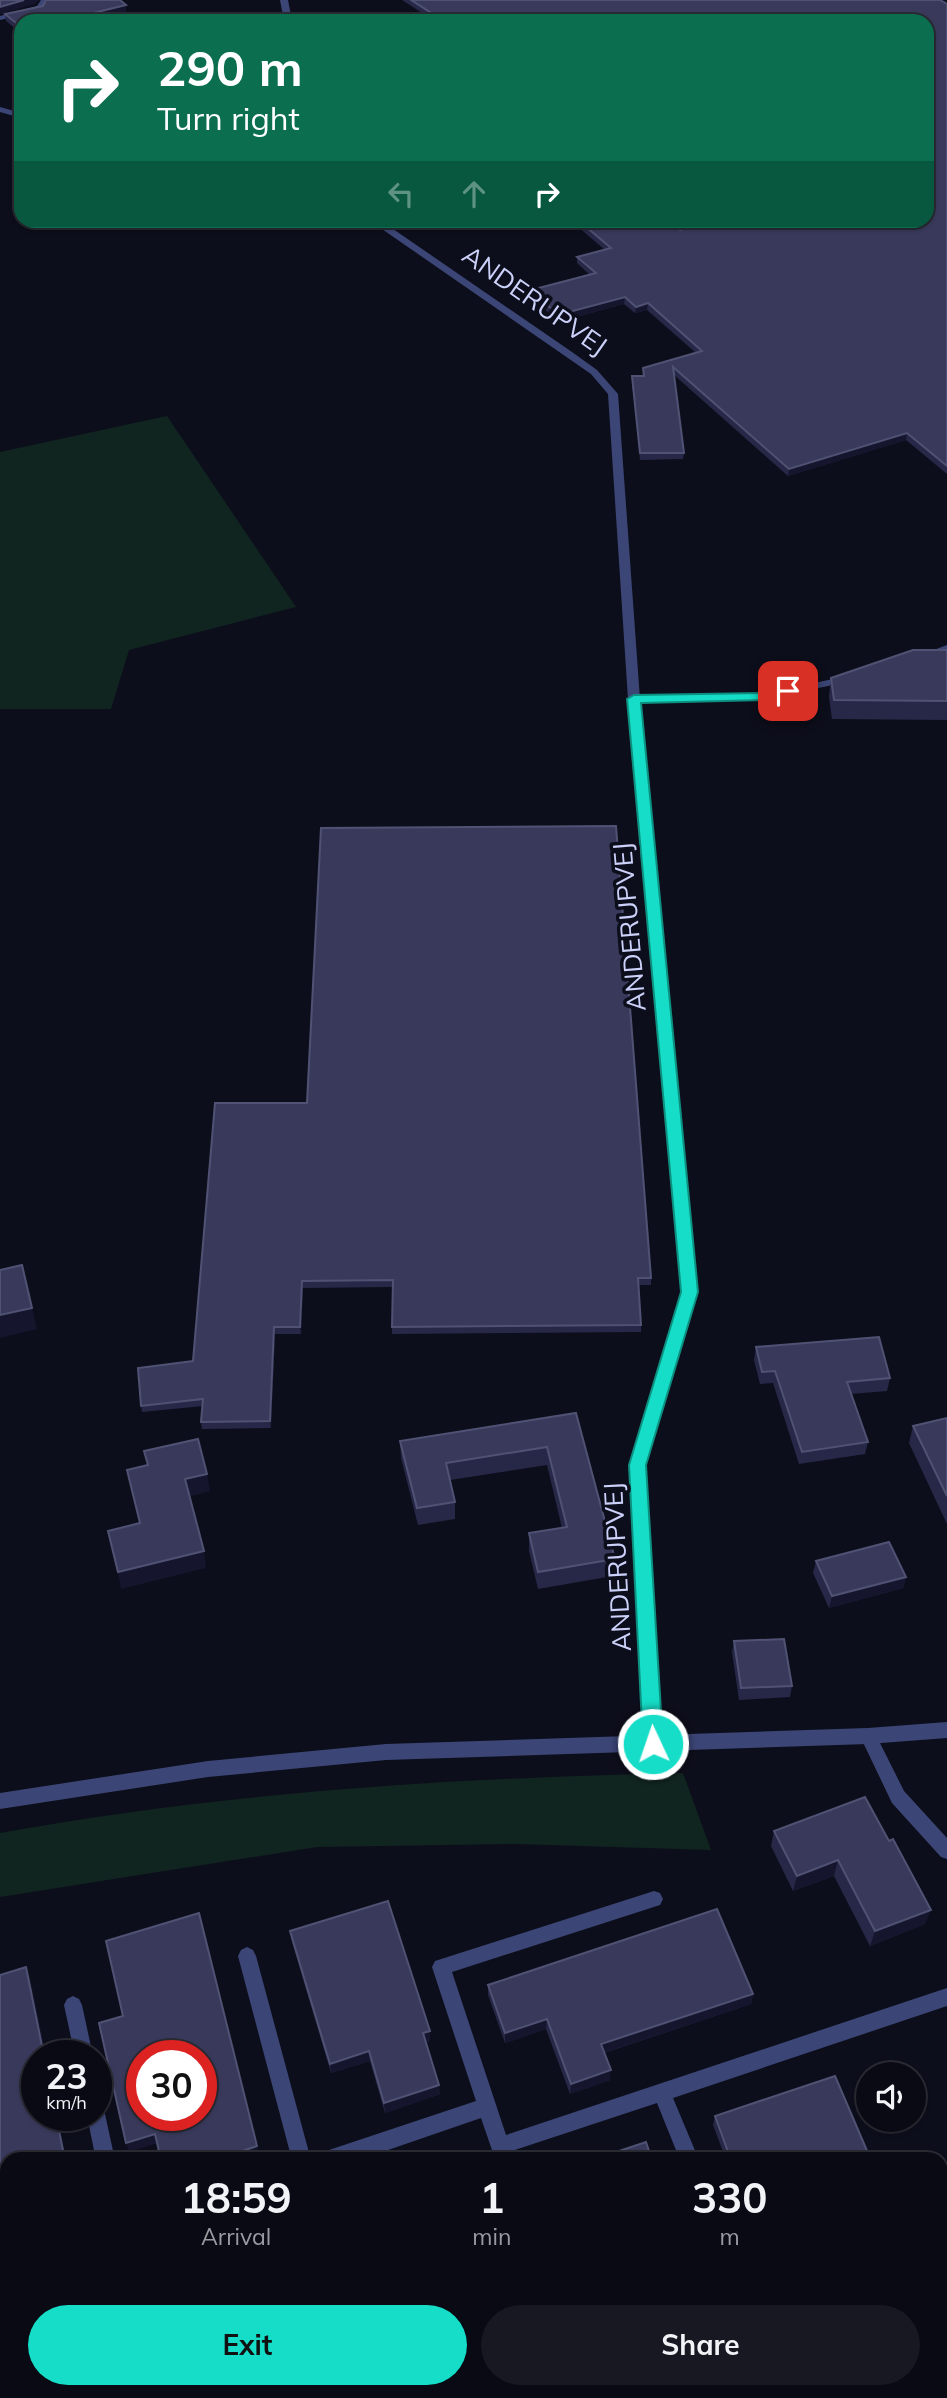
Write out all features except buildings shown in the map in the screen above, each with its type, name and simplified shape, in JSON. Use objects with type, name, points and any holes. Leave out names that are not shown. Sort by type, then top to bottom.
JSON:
[{"type":"street","points":[[16,14],[40,8],[45,0]]},
{"type":"street","name":"ANDERUPVEJ","points":[[385,228],[594,372],[613,394],[634,699],[690,1292],[638,1465],[653,1744]]},
{"type":"street","points":[[913,660],[947,648]]},
{"type":"street","points":[[634,699],[765,696],[866,674]]},
{"type":"street","points":[[0,1801],[208,1769],[386,1752],[868,1736],[947,1730]]},
{"type":"street","points":[[868,1736],[898,1797],[947,1852]]},
{"type":"street","points":[[654,1899],[442,1967],[500,2146],[947,1997]]},
{"type":"street","points":[[247,1956],[300,2152]]},
{"type":"street","points":[[73,2006],[80,2040]]},
{"type":"street","points":[[662,2093],[687,2152]]},
{"type":"street","points":[[353,2152],[487,2107]]},
{"type":"street","points":[[100,2131],[104,2152]]},
{"type":"green space","points":[[167,416],[296,607],[129,650],[111,709],[0,709],[0,452]]},
{"type":"green space","points":[[683,1773],[711,1850],[518,1844],[317,1847],[0,1897],[0,1833],[255,1797],[426,1783]]},
{"type":"route","points":[[653,1744],[638,1465],[690,1292],[634,699],[765,696],[788,691]]}]
